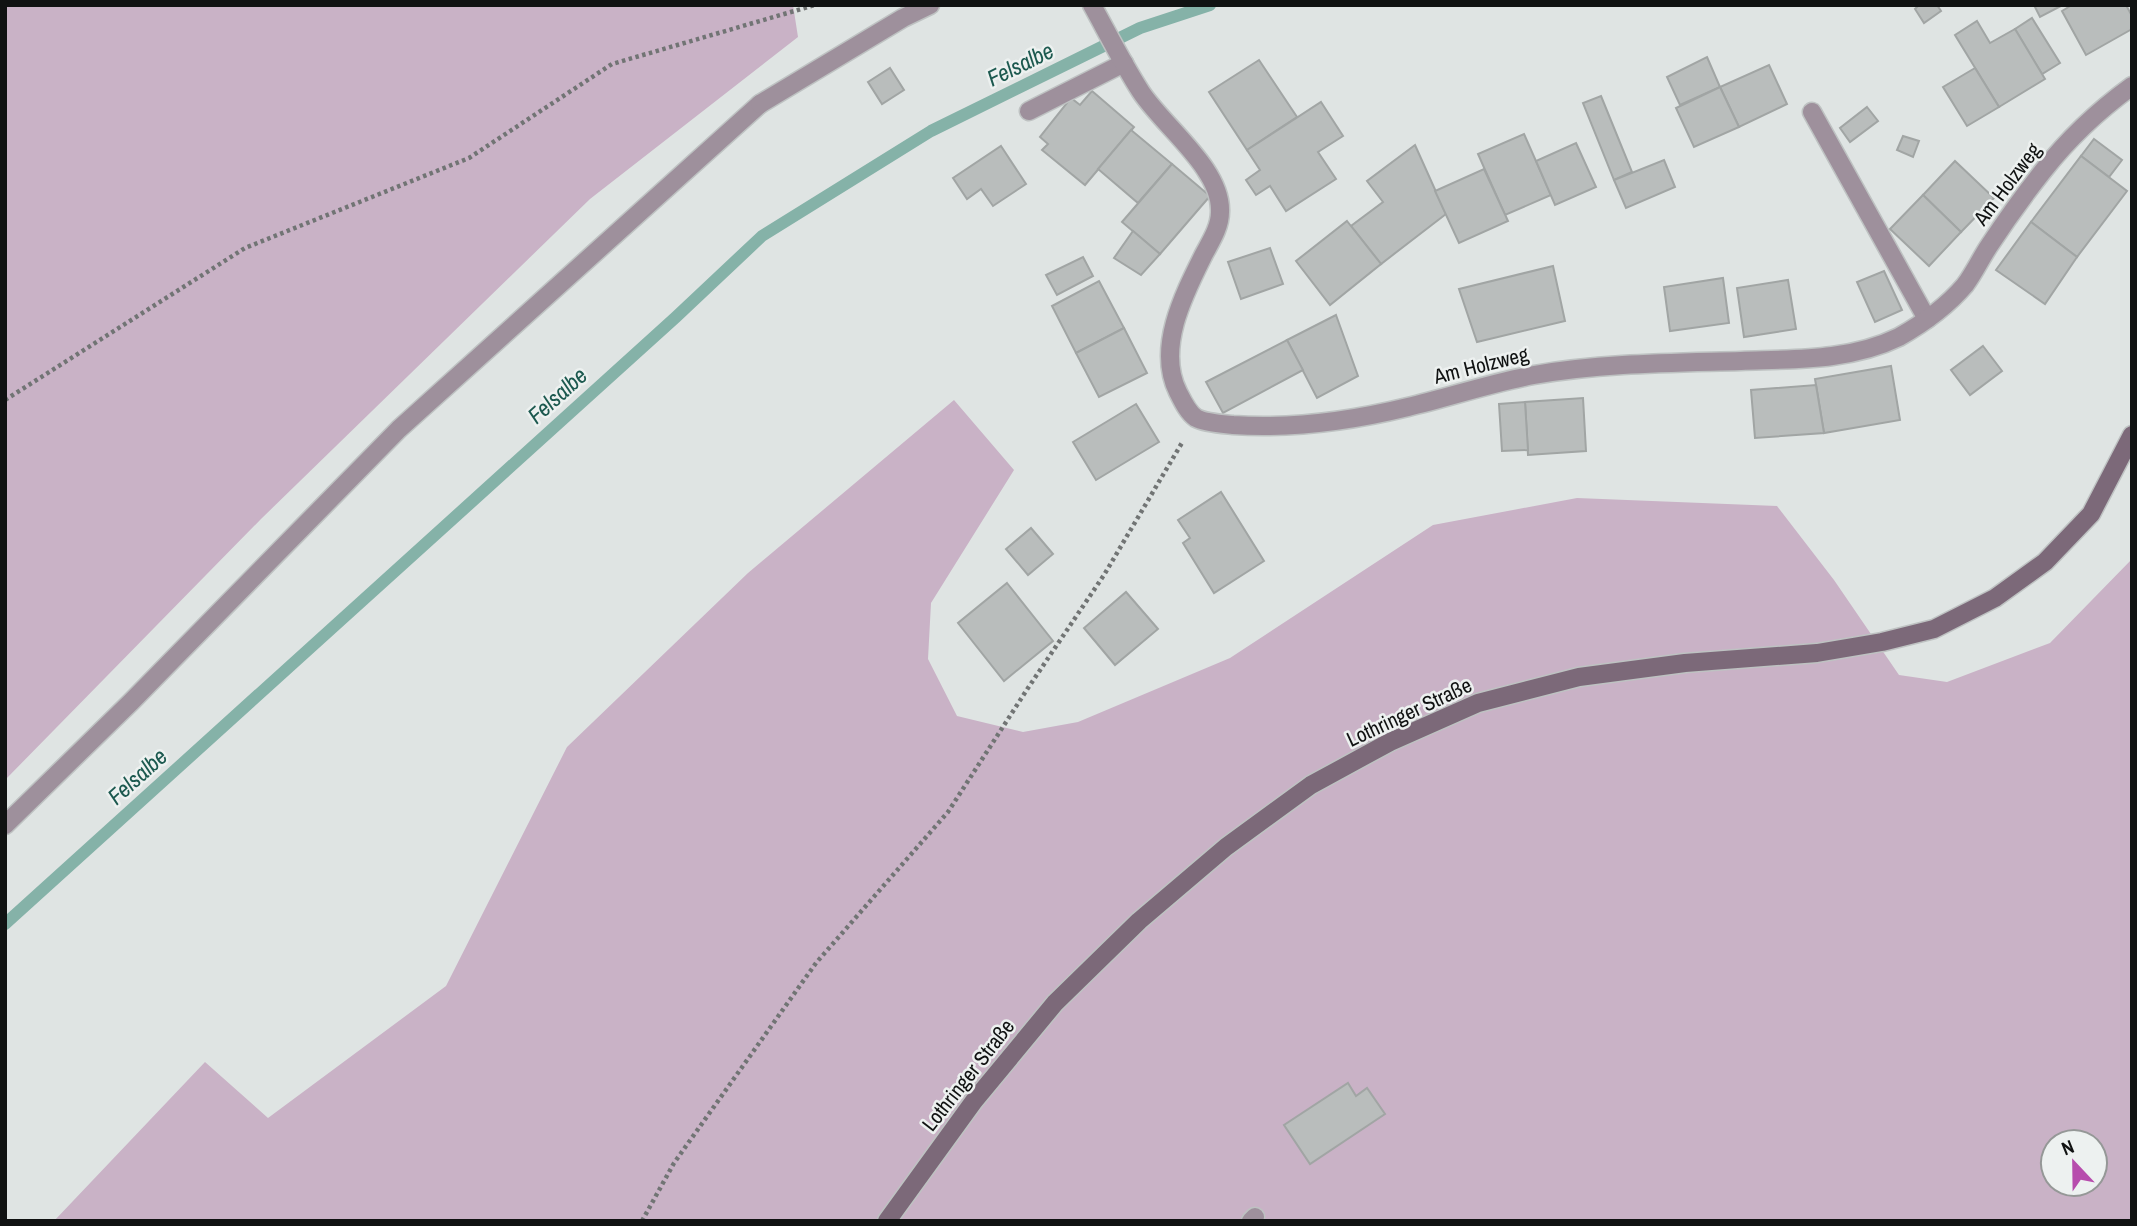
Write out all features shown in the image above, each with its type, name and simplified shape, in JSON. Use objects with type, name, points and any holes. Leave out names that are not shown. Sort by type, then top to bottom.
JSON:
[{"type":"main road","name":"Lothringer Straße","points":[[887,1221],[974,1101],[1055,1003],[1139,921],[1216,855],[1311,785],[1390,743],[1479,702],[1579,677],[1685,663],[1817,653],[1882,642],[1934,629],[1995,598],[2045,562],[2091,514],[2132,435]]},
{"type":"street","points":[[5,825],[131,702],[399,429],[760,104],[930,5]]},
{"type":"street","points":[[1096,11],[1144,96],[1202,165],[1214,183],[1219,199],[1218,227],[1188,285],[1171,347],[1171,368],[1175,386],[1184,404],[1196,418]]},
{"type":"street","points":[[1029,111],[1122,60]]},
{"type":"street","name":"Am Holzweg","points":[[1196,418],[1223,424],[1264,427],[1335,422],[1407,407],[1497,382],[1598,365],[1825,357],[1864,351],[1900,336],[1927,319],[1965,284],[2045,169],[2080,129],[2132,86]]},
{"type":"street","points":[[1812,112],[1927,319]]},
{"type":"path","points":[[5,400],[245,248],[469,158],[611,64],[815,5]]},
{"type":"path","points":[[642,1221],[674,1163],[816,963],[948,812],[1104,575],[1196,418]]},
{"type":"shaded area","points":[[5,5],[793,5],[798,37],[590,199],[261,519],[5,780]]},
{"type":"shaded area","points":[[954,400],[1014,470],[931,603],[928,659],[957,716],[1023,732],[1078,722],[1230,658],[1433,525],[1577,498],[1777,506],[1834,580],[1899,675],[1947,682],[2050,643],[2132,559],[2132,1221],[54,1221],[205,1062],[268,1118],[446,986],[567,747],[748,573]]},
{"type":"building","points":[[1919,5],[1937,5],[1941,11],[1924,23],[1915,9]]},
{"type":"building","points":[[2034,5],[2060,5],[2061,6],[2040,17]]},
{"type":"building","points":[[2072,5],[2126,5],[2132,16],[2132,29],[2086,55],[2062,11]]},
{"type":"building","points":[[2032,18],[2060,63],[2042,74],[2015,29]]},
{"type":"building","points":[[1977,21],[1990,43],[2015,29],[2045,79],[1999,107],[1955,35]]},
{"type":"building","points":[[1707,57],[1720,87],[1680,105],[1667,77]]},
{"type":"building","points":[[1259,60],[1297,117],[1247,150],[1209,92]]},
{"type":"building","points":[[1769,65],[1787,104],[1739,127],[1720,87]]},
{"type":"building","points":[[890,68],[904,90],[882,104],[868,82]]},
{"type":"building","points":[[1975,68],[1999,107],[1967,126],[1943,87]]},
{"type":"building","points":[[1720,87],[1739,127],[1694,147],[1676,108]]},
{"type":"building","points":[[1092,91],[1134,127],[1085,185],[1042,150],[1048,144],[1040,137],[1071,98],[1080,105]]},
{"type":"building","points":[[1601,96],[1632,172],[1614,180],[1583,103]]},
{"type":"building","points":[[1321,102],[1343,136],[1318,152],[1336,179],[1286,211],[1270,186],[1256,195],[1246,180],[1260,170],[1247,150]]},
{"type":"building","points":[[1867,107],[1878,121],[1850,142],[1840,128]]},
{"type":"building","points":[[1131,130],[1172,164],[1138,203],[1098,169]]},
{"type":"building","points":[[1524,134],[1551,195],[1505,215],[1478,154]]},
{"type":"building","points":[[1903,136],[1919,141],[1913,157],[1897,150]]},
{"type":"building","points":[[2094,139],[2122,160],[2109,177],[2081,156]]},
{"type":"building","points":[[1576,143],[1596,187],[1555,205],[1536,161]]},
{"type":"building","points":[[1415,145],[1446,214],[1381,264],[1351,226],[1383,202],[1367,181]]},
{"type":"building","points":[[1001,146],[1026,184],[993,206],[981,189],[967,199],[953,178]]},
{"type":"building","points":[[2081,156],[2127,191],[2077,257],[2031,222]]},
{"type":"building","points":[[1664,160],[1675,187],[1626,208],[1614,180]]},
{"type":"building","points":[[1955,161],[1994,198],[1961,232],[1923,195]]},
{"type":"building","points":[[1172,164],[1210,196],[1160,254],[1122,222]]},
{"type":"building","points":[[1484,169],[1508,221],[1459,243],[1435,191]]},
{"type":"building","points":[[1923,195],[1961,232],[1929,266],[1890,229]]},
{"type":"building","points":[[1347,221],[1381,264],[1330,305],[1296,261]]},
{"type":"building","points":[[2031,222],[2077,257],[2045,304],[1996,270]]},
{"type":"building","points":[[1133,231],[1160,254],[1141,275],[1114,258]]},
{"type":"building","points":[[1270,248],[1283,284],[1241,299],[1228,262]]},
{"type":"building","points":[[1083,257],[1093,276],[1057,295],[1046,275]]},
{"type":"building","points":[[1553,266],[1565,321],[1477,342],[1459,289]]},
{"type":"building","points":[[1884,271],[1902,310],[1875,322],[1857,282]]},
{"type":"building","points":[[1723,278],[1729,323],[1670,331],[1664,287]]},
{"type":"building","points":[[1788,280],[1796,329],[1744,337],[1737,288]]},
{"type":"building","points":[[1099,281],[1124,328],[1076,353],[1052,306]]},
{"type":"building","points":[[1336,315],[1358,376],[1317,398],[1287,340]]},
{"type":"building","points":[[1124,328],[1147,373],[1099,397],[1076,353]]},
{"type":"building","points":[[1287,340],[1303,370],[1223,413],[1206,382]]},
{"type":"building","points":[[1983,346],[2002,371],[1970,395],[1951,370]]},
{"type":"building","points":[[1891,366],[1900,420],[1824,433],[1815,379]]},
{"type":"building","points":[[1816,385],[1824,433],[1755,438],[1751,390]]},
{"type":"building","points":[[1583,398],[1586,451],[1528,455],[1525,402]]},
{"type":"building","points":[[1525,402],[1528,450],[1502,451],[1499,404]]},
{"type":"building","points":[[1136,404],[1159,442],[1096,480],[1073,442]]},
{"type":"building","points":[[1221,492],[1264,561],[1214,593],[1183,543],[1190,538],[1178,520]]},
{"type":"building","points":[[1031,528],[1053,554],[1028,575],[1006,549]]},
{"type":"building","points":[[1007,583],[1053,641],[1004,681],[958,623]]},
{"type":"building","points":[[1126,592],[1158,629],[1115,665],[1084,628]]},
{"type":"building","points":[[1348,1083],[1356,1096],[1367,1088],[1385,1114],[1310,1164],[1284,1125]]},
{"type":"waterway","name":"Felsalbe","points":[[5,924],[676,317],[762,236],[931,131],[1140,28],[1210,5]]}]
